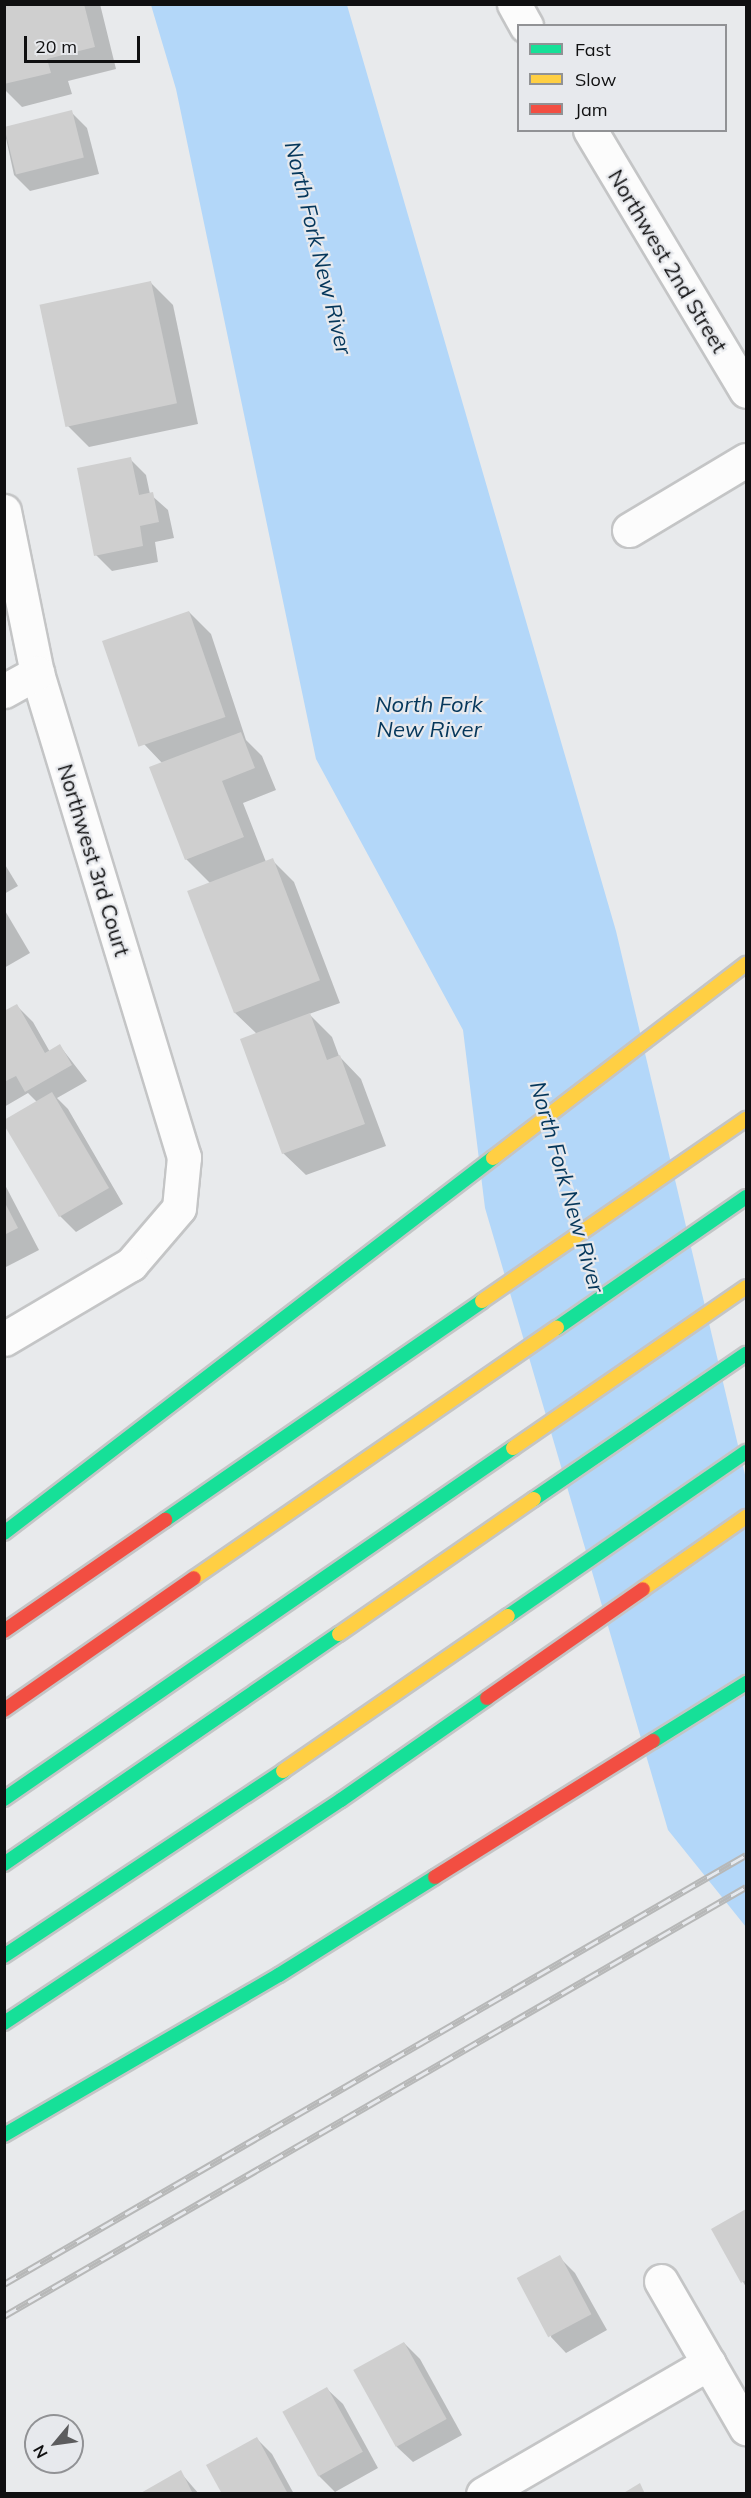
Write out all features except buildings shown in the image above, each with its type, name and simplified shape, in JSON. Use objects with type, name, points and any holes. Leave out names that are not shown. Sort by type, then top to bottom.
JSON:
[{"type":"highway","points":[[4,1533],[747,964]]},
{"type":"highway","points":[[4,1631],[747,1119]]},
{"type":"highway","points":[[4,1710],[747,1197]]},
{"type":"highway","points":[[4,1799],[747,1287]]},
{"type":"highway","points":[[4,1864],[747,1354]]},
{"type":"highway","points":[[4,1956],[462,1649],[747,1452]]},
{"type":"highway","points":[[4,2023],[237,1871],[747,1517]]},
{"type":"highway","points":[[4,2135],[279,1975],[552,1807],[747,1683]]},
{"type":"street","points":[[514,4],[525,24]]},
{"type":"street","name":"Northwest 2nd Street","points":[[591,132],[747,391]]},
{"type":"street","points":[[630,530],[747,460]]},
{"type":"street","name":"Northwest 3rd Court","points":[[4,511],[37,673],[184,1157],[179,1208],[131,1264],[4,1339]]},
{"type":"street","points":[[4,692],[37,673]]},
{"type":"street","points":[[661,2281],[747,2428]]},
{"type":"street","points":[[483,2493],[709,2363]]},
{"type":"water","name":"North Fork New River","points":[[151,5],[347,5],[616,931],[746,1479],[746,1927],[668,1830],[485,1208],[463,1030],[316,759],[176,89]]},
{"type":"railway","points":[[4,2284],[746,1855]]},
{"type":"railway","points":[[4,2316],[746,1887]]},
{"type":"traffic: fast","points":[[4,1533],[493,1158]]},
{"type":"traffic: fast","points":[[557,1328],[746,1197]]},
{"type":"traffic: fast","points":[[165,1520],[482,1301]]},
{"type":"traffic: fast","points":[[534,1499],[746,1354]]},
{"type":"traffic: fast","points":[[4,1799],[513,1448]]},
{"type":"traffic: fast","points":[[508,1616],[746,1452]]},
{"type":"traffic: fast","points":[[4,1864],[339,1634]]},
{"type":"traffic: fast","points":[[653,1741],[746,1683]]},
{"type":"traffic: fast","points":[[4,2023],[341,1800],[487,1698]]},
{"type":"traffic: fast","points":[[4,1956],[283,1771]]},
{"type":"traffic: fast","points":[[4,2135],[279,1975],[435,1877]]},
{"type":"traffic: slow","points":[[493,1158],[746,964]]},
{"type":"traffic: slow","points":[[482,1301],[746,1119]]},
{"type":"traffic: slow","points":[[513,1448],[746,1287]]},
{"type":"traffic: slow","points":[[194,1578],[557,1328]]},
{"type":"traffic: slow","points":[[339,1634],[534,1499]]},
{"type":"traffic: slow","points":[[643,1589],[746,1517]]},
{"type":"traffic: slow","points":[[283,1771],[508,1616]]},
{"type":"traffic: jam","points":[[4,1631],[165,1520]]},
{"type":"traffic: jam","points":[[4,1710],[194,1578]]},
{"type":"traffic: jam","points":[[487,1698],[643,1589]]},
{"type":"traffic: jam","points":[[435,1877],[653,1741]]}]
